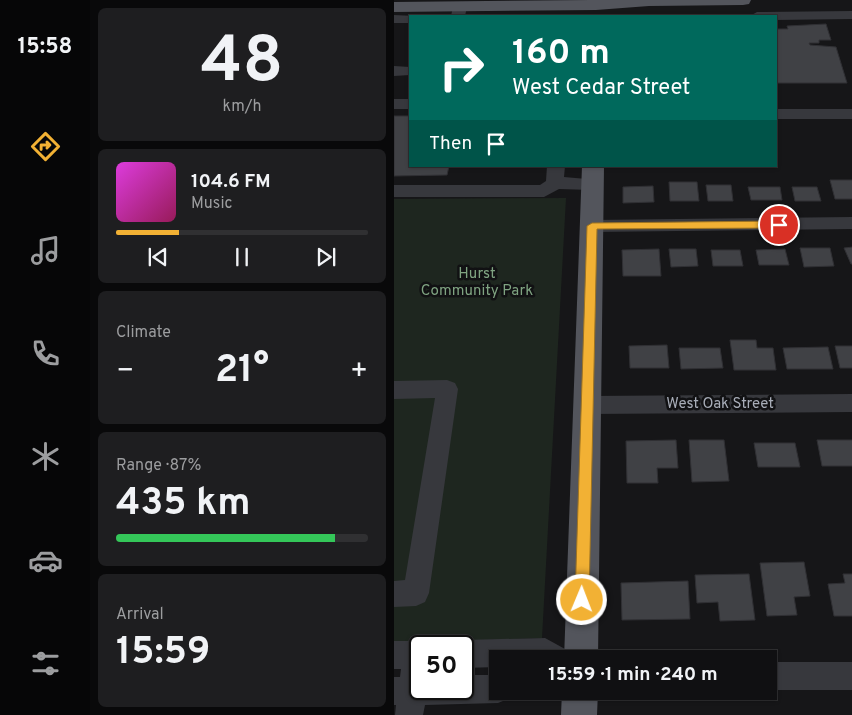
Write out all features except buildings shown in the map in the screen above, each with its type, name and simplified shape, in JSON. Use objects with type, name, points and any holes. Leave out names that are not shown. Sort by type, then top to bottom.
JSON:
[{"type":"main road","points":[[394,7],[459,11],[596,7],[645,0],[743,0]]},
{"type":"main road","points":[[581,650],[593,175]]},
{"type":"main road","points":[[579,715],[580,700]]},
{"type":"street","points":[[777,16],[852,15],[847,0]]},
{"type":"street","points":[[394,19],[409,19]]},
{"type":"street","points":[[394,71],[409,71]]},
{"type":"street","points":[[394,104],[409,104]]},
{"type":"street","points":[[777,114],[852,114]]},
{"type":"street","points":[[394,191],[544,191],[556,175],[593,175]]},
{"type":"street","points":[[592,226],[852,223]]},
{"type":"street","points":[[394,391],[447,389],[416,593],[394,594]]},
{"type":"street","name":"West Oak Street","points":[[588,405],[852,403]]},
{"type":"street","points":[[474,654],[489,653]]},
{"type":"street","points":[[409,664],[405,699],[489,690]]},
{"type":"street","points":[[777,676],[852,676]]},
{"type":"green space","name":"Hurst Community Park","points":[[566,198],[542,638],[474,640],[474,635],[409,635],[409,642],[394,643],[394,199]]},
{"type":"route","points":[[582,600],[592,226],[779,225]]}]
